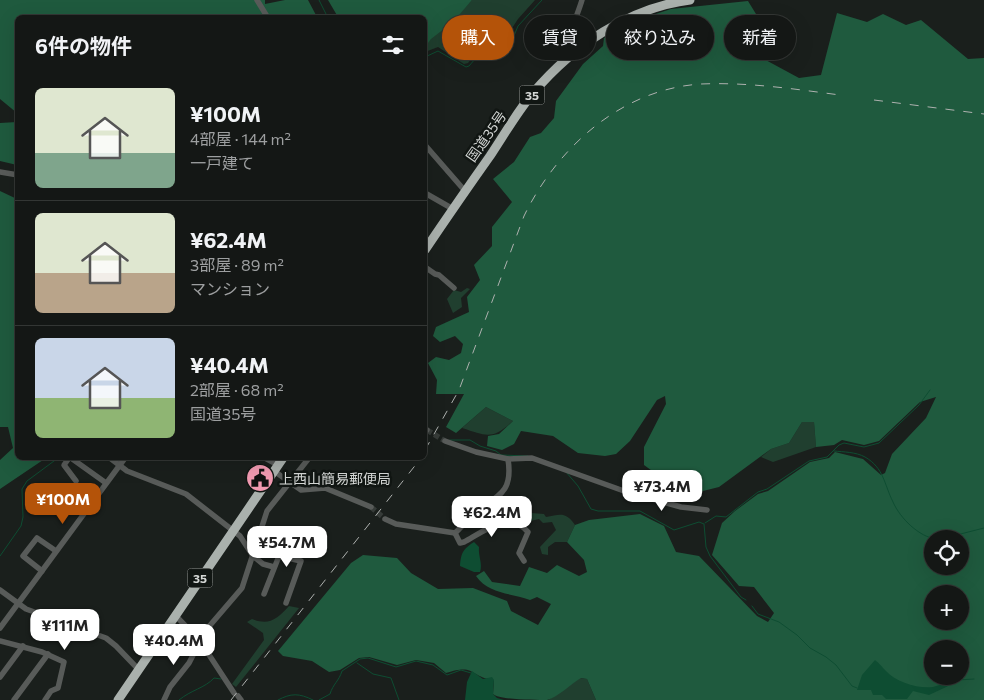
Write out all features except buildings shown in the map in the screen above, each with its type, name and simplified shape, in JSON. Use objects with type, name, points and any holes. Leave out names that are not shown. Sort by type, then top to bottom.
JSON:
[{"type":"highway","name":"国道35号","points":[[427,247],[532,95],[563,62],[599,34],[633,16],[662,6],[690,0]]},
{"type":"highway","name":"35","points":[[118,700],[278,465]]},
{"type":"street","points":[[257,0],[266,15]]},
{"type":"street","points":[[563,62],[563,55],[582,0]]},
{"type":"street","points":[[427,147],[465,191]]},
{"type":"street","points":[[0,172],[15,174]]},
{"type":"street","points":[[427,194],[453,209]]},
{"type":"street","points":[[427,269],[434,274],[440,275],[454,288]]},
{"type":"street","points":[[445,441],[476,452],[508,459],[529,458],[624,491],[681,507],[707,510]]},
{"type":"street","points":[[455,533],[477,511],[503,493],[507,487],[508,459]]},
{"type":"street","points":[[68,460],[64,465],[76,481]]},
{"type":"street","points":[[73,460],[106,483]]},
{"type":"street","points":[[113,460],[128,470],[178,490],[240,536],[254,556],[263,564],[274,567]]},
{"type":"street","points":[[0,628],[123,460]]},
{"type":"street","points":[[164,700],[170,687],[189,664],[206,630],[242,588],[254,556],[267,511],[307,460]]},
{"type":"street","points":[[278,465],[289,481],[301,490],[325,488],[371,507]]},
{"type":"street","points":[[385,519],[396,524],[455,533]]},
{"type":"street","points":[[455,533],[460,543],[495,524],[516,523],[528,532],[520,553],[524,561]]},
{"type":"street","points":[[42,571],[23,556],[36,538],[56,551]]},
{"type":"street","points":[[264,594],[279,556],[301,561],[286,603]]},
{"type":"street","points":[[0,590],[18,604],[43,616],[106,638],[139,670]]},
{"type":"street","points":[[175,615],[200,641],[238,696]]},
{"type":"street","points":[[0,641],[48,654],[64,662],[58,688],[51,691],[45,700]]},
{"type":"street","points":[[0,677],[22,646]]},
{"type":"street","points":[[14,700],[48,654]]},
{"type":"shaded area","points":[[0,0],[265,0],[265,4],[285,0],[308,0],[316,15],[15,15],[15,111],[0,99]]},
{"type":"shaded area","points":[[328,0],[472,0],[459,15],[442,15],[442,30],[427,44],[427,15],[337,15]]},
{"type":"shaded area","points":[[472,0],[535,0],[514,25],[514,15],[459,15]]},
{"type":"shaded area","points":[[748,1],[756,15],[724,15],[724,60],[766,60],[799,78],[821,75],[837,13],[867,22],[883,14],[906,25],[921,20],[968,59],[984,58],[984,700],[596,700],[587,679],[581,678],[547,700],[518,699],[493,694],[494,680],[463,669],[446,673],[434,663],[416,660],[397,665],[369,657],[359,658],[340,670],[329,672],[312,661],[283,656],[278,651],[351,563],[363,555],[397,558],[411,573],[438,589],[473,588],[507,601],[511,611],[538,625],[551,604],[537,597],[530,600],[493,590],[476,576],[484,571],[492,582],[520,586],[529,567],[547,573],[557,565],[579,576],[587,572],[584,560],[567,542],[575,525],[589,520],[640,514],[664,526],[676,552],[699,556],[757,616],[768,622],[774,613],[754,587],[739,586],[712,555],[722,523],[758,494],[768,491],[810,462],[829,458],[835,452],[863,459],[881,475],[885,473],[892,454],[926,418],[936,397],[920,402],[879,441],[864,445],[842,440],[834,445],[816,447],[814,422],[802,422],[789,443],[771,449],[719,487],[695,493],[678,490],[644,465],[644,447],[666,404],[665,396],[657,400],[630,441],[616,454],[605,456],[578,453],[553,436],[521,431],[514,444],[502,450],[487,446],[488,436],[499,434],[513,421],[486,407],[456,433],[446,427],[464,394],[436,394],[437,380],[428,363],[436,357],[449,360],[461,353],[463,344],[455,336],[440,342],[433,336],[436,327],[469,312],[467,297],[480,280],[474,265],[492,246],[492,227],[512,202],[493,179],[514,162],[530,137],[541,133],[554,118],[556,101],[583,64],[587,60],[596,60],[596,52],[603,46],[604,38],[606,37],[606,60],[714,60],[714,15],[652,15],[671,9]]},
{"type":"shaded area","points":[[442,29],[442,50],[438,47],[427,51],[427,44],[432,37]]},
{"type":"shaded area","points":[[458,60],[470,60],[468,63],[464,64]]},
{"type":"shaded area","points":[[15,122],[15,165],[0,161],[0,123]]},
{"type":"shaded area","points":[[0,191],[15,198],[15,460],[43,460],[0,489],[0,460],[13,448],[8,427],[0,427]]},
{"type":"shaded area","points":[[467,288],[470,289],[461,298],[462,307],[453,313],[447,299],[454,290],[461,292]]},
{"type":"shaded area","points":[[486,407],[513,421],[500,431],[489,435],[462,428]]},
{"type":"shaded area","points":[[802,422],[814,422],[816,447],[773,462],[761,457],[771,449],[789,443]]},
{"type":"shaded area","points":[[527,508],[531,513],[544,514],[546,517],[563,515],[569,518],[575,525],[567,542],[555,542],[548,547],[548,555],[542,554],[540,547],[556,530],[552,522],[543,523],[539,519],[522,523],[516,517],[514,510]]},
{"type":"shaded area","points":[[474,542],[479,547],[480,572],[474,572],[460,566],[463,552]]},
{"type":"shaded area","points":[[289,606],[299,608],[236,687],[232,684],[264,640],[263,633],[247,622],[252,619],[263,622],[272,620]]},
{"type":"shaded area","points":[[875,660],[890,675],[914,686],[933,687],[950,685],[929,695],[913,691],[907,699],[886,699],[882,695],[873,695],[871,690],[857,690],[862,675]]},
{"type":"shaded area","points":[[472,671],[483,679],[492,677],[494,680],[493,694],[497,698],[504,700],[465,700],[467,682]]},
{"type":"shaded area","points":[[580,678],[587,679],[596,700],[548,700]]},
{"type":"waterway","points":[[319,0],[326,15]]},
{"type":"waterway","points":[[427,56],[438,51],[466,67],[469,66],[484,51],[506,47],[511,43],[518,26],[542,0]]},
{"type":"waterway","points":[[705,523],[716,516],[726,517],[758,492],[767,489],[809,461],[827,457],[839,445],[844,443],[864,447],[879,443],[919,405],[930,390]]},
{"type":"waterway","points":[[450,440],[470,440],[501,455],[528,456]]},
{"type":"waterway","points":[[834,451],[858,454],[871,461],[880,471],[900,514],[911,526],[924,535]]},
{"type":"waterway","points":[[0,556],[21,526],[23,517],[22,489],[27,481],[55,460]]},
{"type":"waterway","points":[[566,472],[578,486],[591,509],[598,511],[640,511],[674,530],[699,522],[704,524],[706,547],[710,556],[741,597],[746,600]]},
{"type":"waterway","points":[[969,532],[984,528]]},
{"type":"waterway","points":[[752,606],[758,614],[779,622],[797,635],[810,648],[826,657],[836,665],[852,686],[857,688]]},
{"type":"waterway","points":[[319,700],[330,694],[342,671],[360,659],[368,658],[396,667],[416,661],[433,665],[447,675],[461,670],[471,673]]},
{"type":"waterway","points":[[357,663],[373,674],[391,678],[399,700]]},
{"type":"waterway","points":[[179,700],[214,678],[221,679]]},
{"type":"waterway","points":[[969,679],[974,679]]},
{"type":"waterway","points":[[278,700],[295,695],[313,700]]},
{"type":"tunnel","points":[[427,430],[445,441]]},
{"type":"tunnel","points":[[371,507],[385,519]]},
{"type":"railway","points":[[427,446],[459,390],[524,216],[554,167],[595,126],[619,110],[644,97],[672,88],[701,84],[754,85],[840,95]]},
{"type":"railway","points":[[874,100],[984,114]]},
{"type":"railway","points":[[231,700],[419,460]]},
{"type":"place","name":"上西山簡易郵便局","points":[[260,478]]}]
